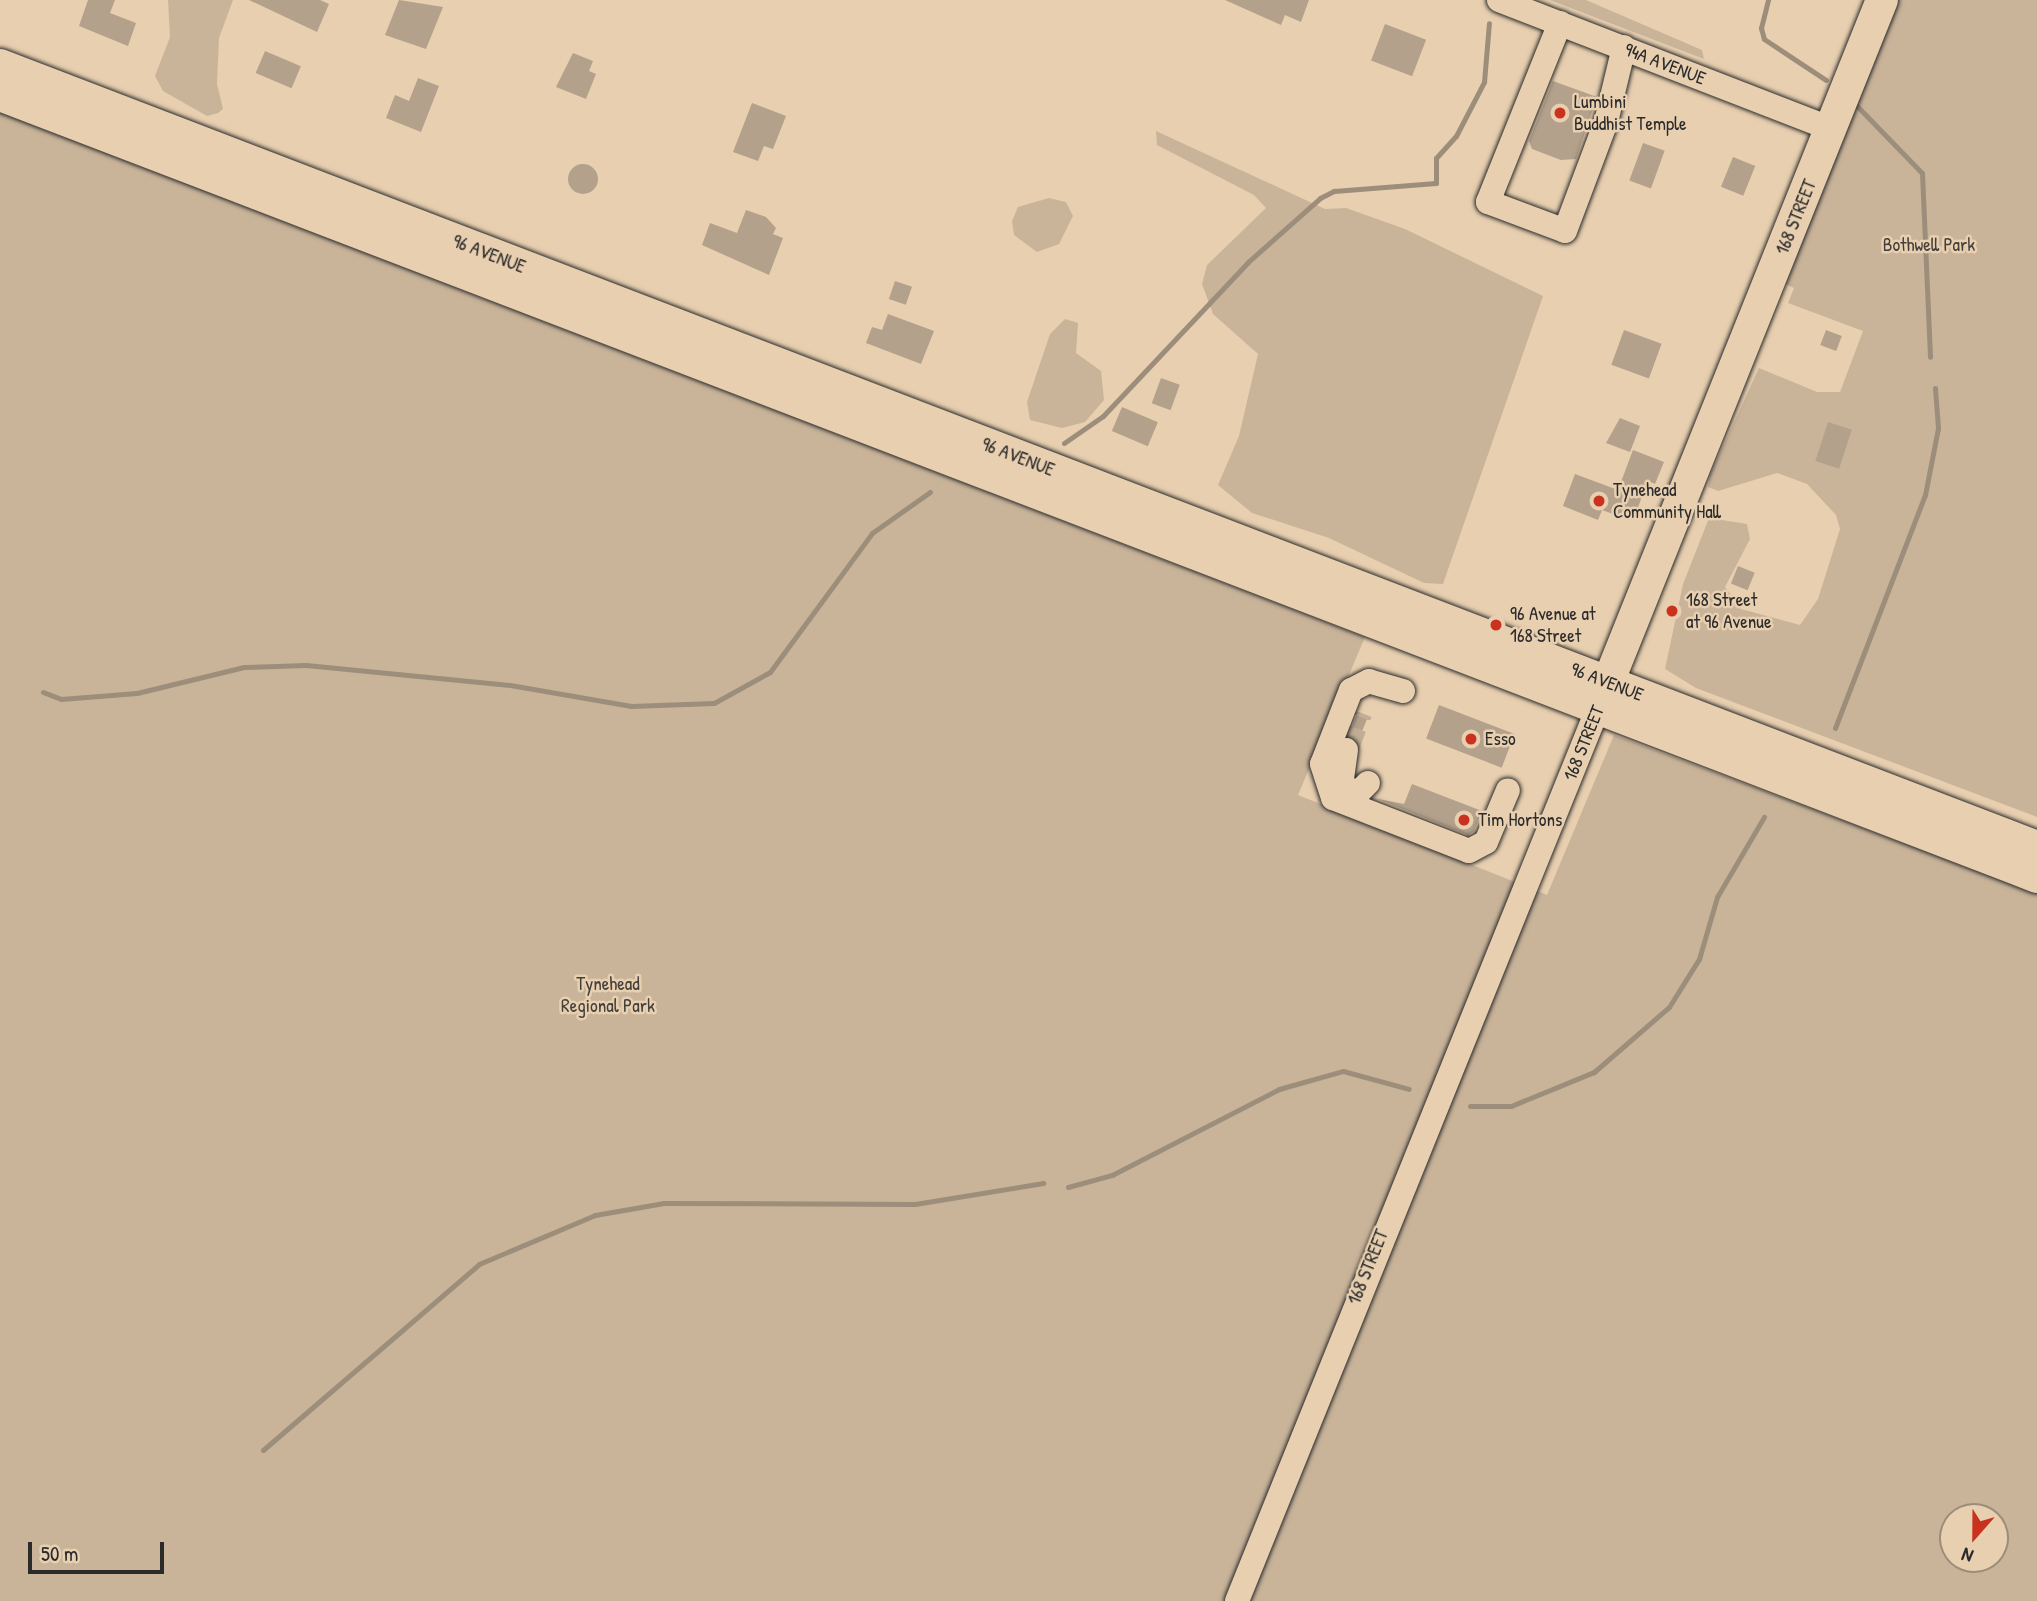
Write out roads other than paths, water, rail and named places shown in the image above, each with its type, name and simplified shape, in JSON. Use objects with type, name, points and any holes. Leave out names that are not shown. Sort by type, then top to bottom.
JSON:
[{"type":"main road","name":"168 STREET","points":[[1603,696],[1882,0]]},
{"type":"main road","name":"96 AVENUE","points":[[0,65],[1603,696],[2037,877]]},
{"type":"main road","name":"96 AVENUE","points":[[0,95],[1603,696],[2037,847]]},
{"type":"street","name":"94A AVENUE","points":[[1499,0],[1831,129]]},
{"type":"street","points":[[1560,23],[1488,202],[1565,231],[1606,122],[1624,47]]},
{"type":"street","points":[[1360,713],[1372,695],[1401,698],[1369,681],[1351,690],[1322,764],[1333,797],[1469,850],[1486,842],[1508,790]]},
{"type":"street","name":"168 STREET","points":[[1237,1601],[1603,696]]},
{"type":"street","points":[[1346,750],[1341,786],[1358,793],[1368,783]]},
{"type":"waterway","points":[[1768,0],[1761,28],[1764,39],[1826,80]]},
{"type":"waterway","points":[[1064,443],[1103,416],[1248,262],[1320,198],[1334,191],[1436,183],[1436,158],[1456,136],[1484,82],[1489,23]]},
{"type":"waterway","points":[[1857,106],[1922,173],[1930,357]]},
{"type":"waterway","points":[[1835,728],[1925,495],[1938,428],[1935,388]]},
{"type":"waterway","points":[[43,692],[61,699],[137,693],[244,667],[306,665],[510,685],[631,706],[714,703],[770,672],[872,533],[930,492]]},
{"type":"waterway","points":[[1470,1106],[1511,1106],[1594,1072],[1669,1007],[1699,959],[1717,897],[1764,817]]},
{"type":"waterway","points":[[1068,1187],[1112,1175],[1279,1089],[1343,1071],[1409,1089]]},
{"type":"waterway","points":[[263,1450],[479,1264],[595,1215],[664,1203],[915,1204],[1043,1183]]},
{"type":"tunnel","points":[[1346,750],[1360,713]]},
{"type":"place","name":"Lumbini Buddhist Temple","points":[[1560,113]]},
{"type":"place","name":"Tynehead Community Hall","points":[[1599,501]]},
{"type":"place","name":"168 Street at 96 Avenue","points":[[1672,611]]},
{"type":"place","name":"96 Avenue at 168 Street","points":[[1496,625]]},
{"type":"place","name":"Esso","points":[[1471,739]]},
{"type":"place","name":"Tim Hortons","points":[[1464,820]]},
{"type":"park label","name":"Bothwell Park","points":[[1929,245]]},
{"type":"park label","name":"Tynehead Regional Park","points":[[608,995]]}]
